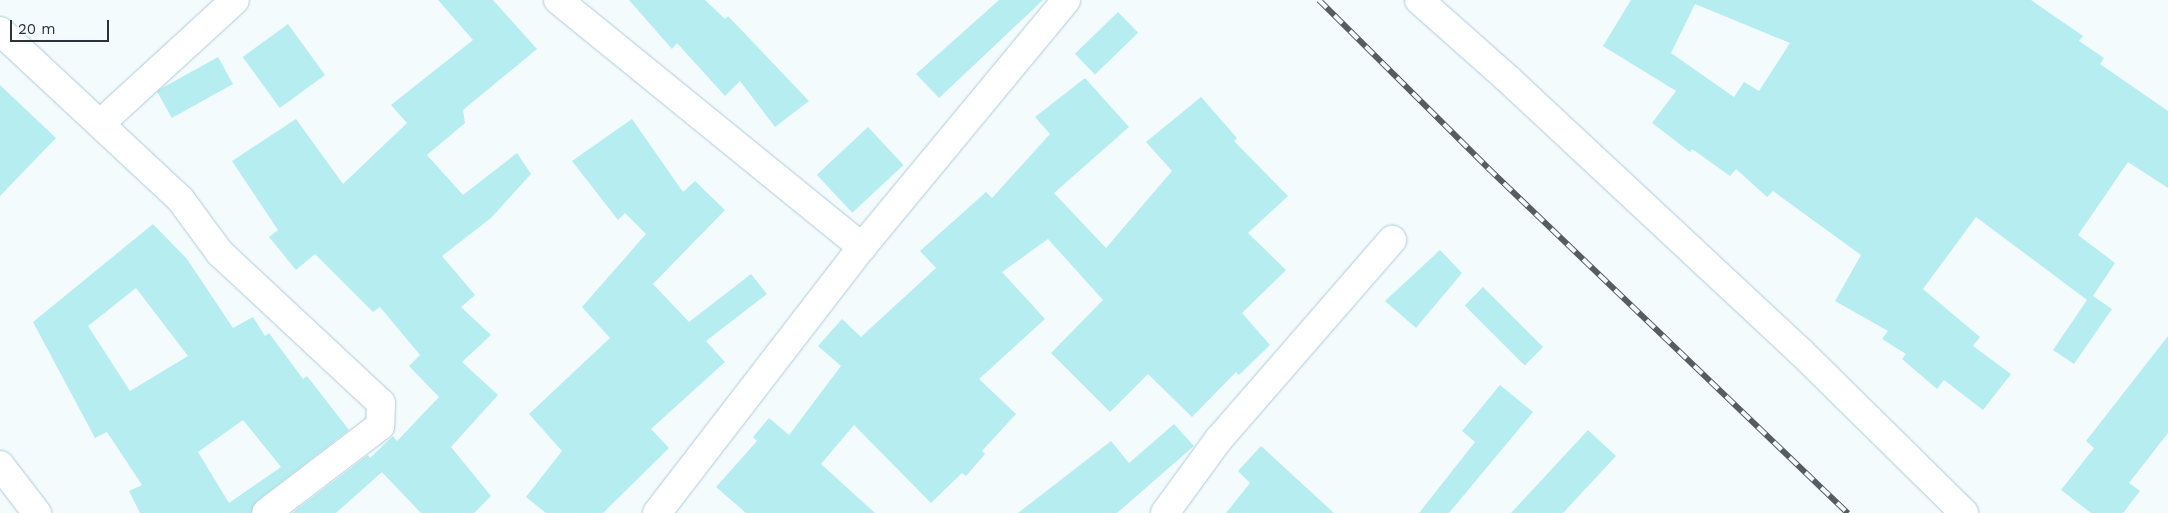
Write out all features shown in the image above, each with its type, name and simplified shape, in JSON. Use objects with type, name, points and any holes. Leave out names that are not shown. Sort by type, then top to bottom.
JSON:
[{"type":"street","points":[[102,122],[235,0]]},
{"type":"street","points":[[558,0],[862,247]]},
{"type":"street","points":[[657,513],[862,247],[1066,0]]},
{"type":"street","points":[[1418,0],[1508,79],[1801,352],[1964,513]]},
{"type":"street","points":[[0,31],[102,122],[181,200],[220,253],[381,403],[380,426],[266,513]]},
{"type":"street","points":[[1165,513],[1219,438],[1392,240]]},
{"type":"street","points":[[0,465],[37,513]]},
{"type":"building","points":[[438,0],[493,0],[537,49],[463,110],[465,123],[427,155],[463,195],[517,153],[531,174],[491,218],[442,256],[475,295],[461,307],[491,335],[462,362],[498,395],[451,447],[491,496],[474,513],[421,513],[382,472],[336,513],[292,513],[368,455],[370,458],[393,436],[397,441],[439,397],[409,366],[420,355],[380,307],[373,312],[315,254],[296,270],[269,237],[278,230],[232,161],[296,119],[343,184],[407,123],[391,105],[473,40]]},
{"type":"building","points":[[629,0],[705,0],[725,19],[728,16],[809,101],[775,127],[740,81],[725,96],[677,43],[672,49]]},
{"type":"building","points":[[999,0],[1043,0],[939,98],[916,74]]},
{"type":"building","points":[[1631,0],[2031,0],[2083,36],[2079,41],[2104,58],[2100,64],[2168,111],[2168,188],[2128,162],[2078,235],[2115,263],[2093,296],[2112,309],[2074,364],[2053,350],[2087,300],[1976,217],[1923,289],[1980,337],[1973,346],[2011,374],[1983,410],[1944,380],[1937,389],[1902,359],[1906,354],[1882,339],[1888,331],[1835,301],[1861,255],[1773,191],[1767,197],[1736,169],[1730,176],[1692,149],[1690,152],[1652,123],[1676,91],[1603,46]],"holes":[[[1695,4],[1790,43],[1759,91],[1744,82],[1734,97],[1671,53]]]},
{"type":"building","points":[[1118,12],[1138,33],[1095,75],[1075,54]]},
{"type":"building","points":[[288,24],[325,75],[280,108],[243,57]]},
{"type":"building","points":[[218,57],[233,84],[172,118],[157,91]]},
{"type":"building","points":[[1085,78],[1129,127],[1054,193],[1106,248],[1172,171],[1146,142],[1201,97],[1237,138],[1234,141],[1288,196],[1248,233],[1286,270],[1242,313],[1270,345],[1239,375],[1236,372],[1192,417],[1148,374],[1110,412],[1051,353],[1103,300],[1048,239],[1002,272],[1045,319],[979,379],[1016,414],[982,451],[985,454],[966,476],[962,473],[931,503],[854,425],[821,464],[875,513],[746,513],[716,487],[757,441],[753,437],[769,418],[789,435],[841,366],[818,346],[842,319],[861,337],[936,268],[920,251],[986,192],[992,198],[1050,134],[1035,117]]},
{"type":"building","points":[[0,85],[56,138],[0,196]]},
{"type":"building","points":[[632,119],[683,192],[695,181],[725,210],[653,284],[689,322],[751,274],[767,294],[706,341],[725,362],[651,429],[669,448],[603,513],[546,513],[526,497],[562,451],[529,414],[610,338],[582,307],[646,234],[625,213],[618,220],[572,161]]},
{"type":"building","points":[[868,127],[903,165],[852,213],[817,175]]},
{"type":"building","points":[[153,224],[187,259],[233,328],[253,317],[265,336],[269,333],[303,379],[307,376],[349,430],[257,501],[251,513],[140,513],[129,491],[142,485],[107,432],[95,438],[33,322]],"holes":[[[136,288],[188,356],[130,391],[88,326]],[[243,420],[281,467],[229,503],[198,452]]]},
{"type":"building","points":[[1440,250],[1462,273],[1416,328],[1385,301]]},
{"type":"building","points":[[1483,287],[1543,347],[1525,365],[1465,305]]},
{"type":"building","points":[[2168,336],[2168,433],[2129,483],[2140,491],[2123,513],[2091,513],[2061,490],[2094,448],[2086,441]]},
{"type":"building","points":[[1500,385],[1533,412],[1449,513],[1419,513],[1475,442],[1462,431]]},
{"type":"building","points":[[1174,424],[1194,446],[1117,513],[1018,513],[1111,441],[1129,463]]},
{"type":"building","points":[[1588,430],[1616,456],[1563,513],[1511,513]]},
{"type":"building","points":[[1261,446],[1334,513],[1226,513],[1250,483],[1238,471]]},
{"type":"railway","points":[[1319,0],[1488,168],[1848,513]]}]
